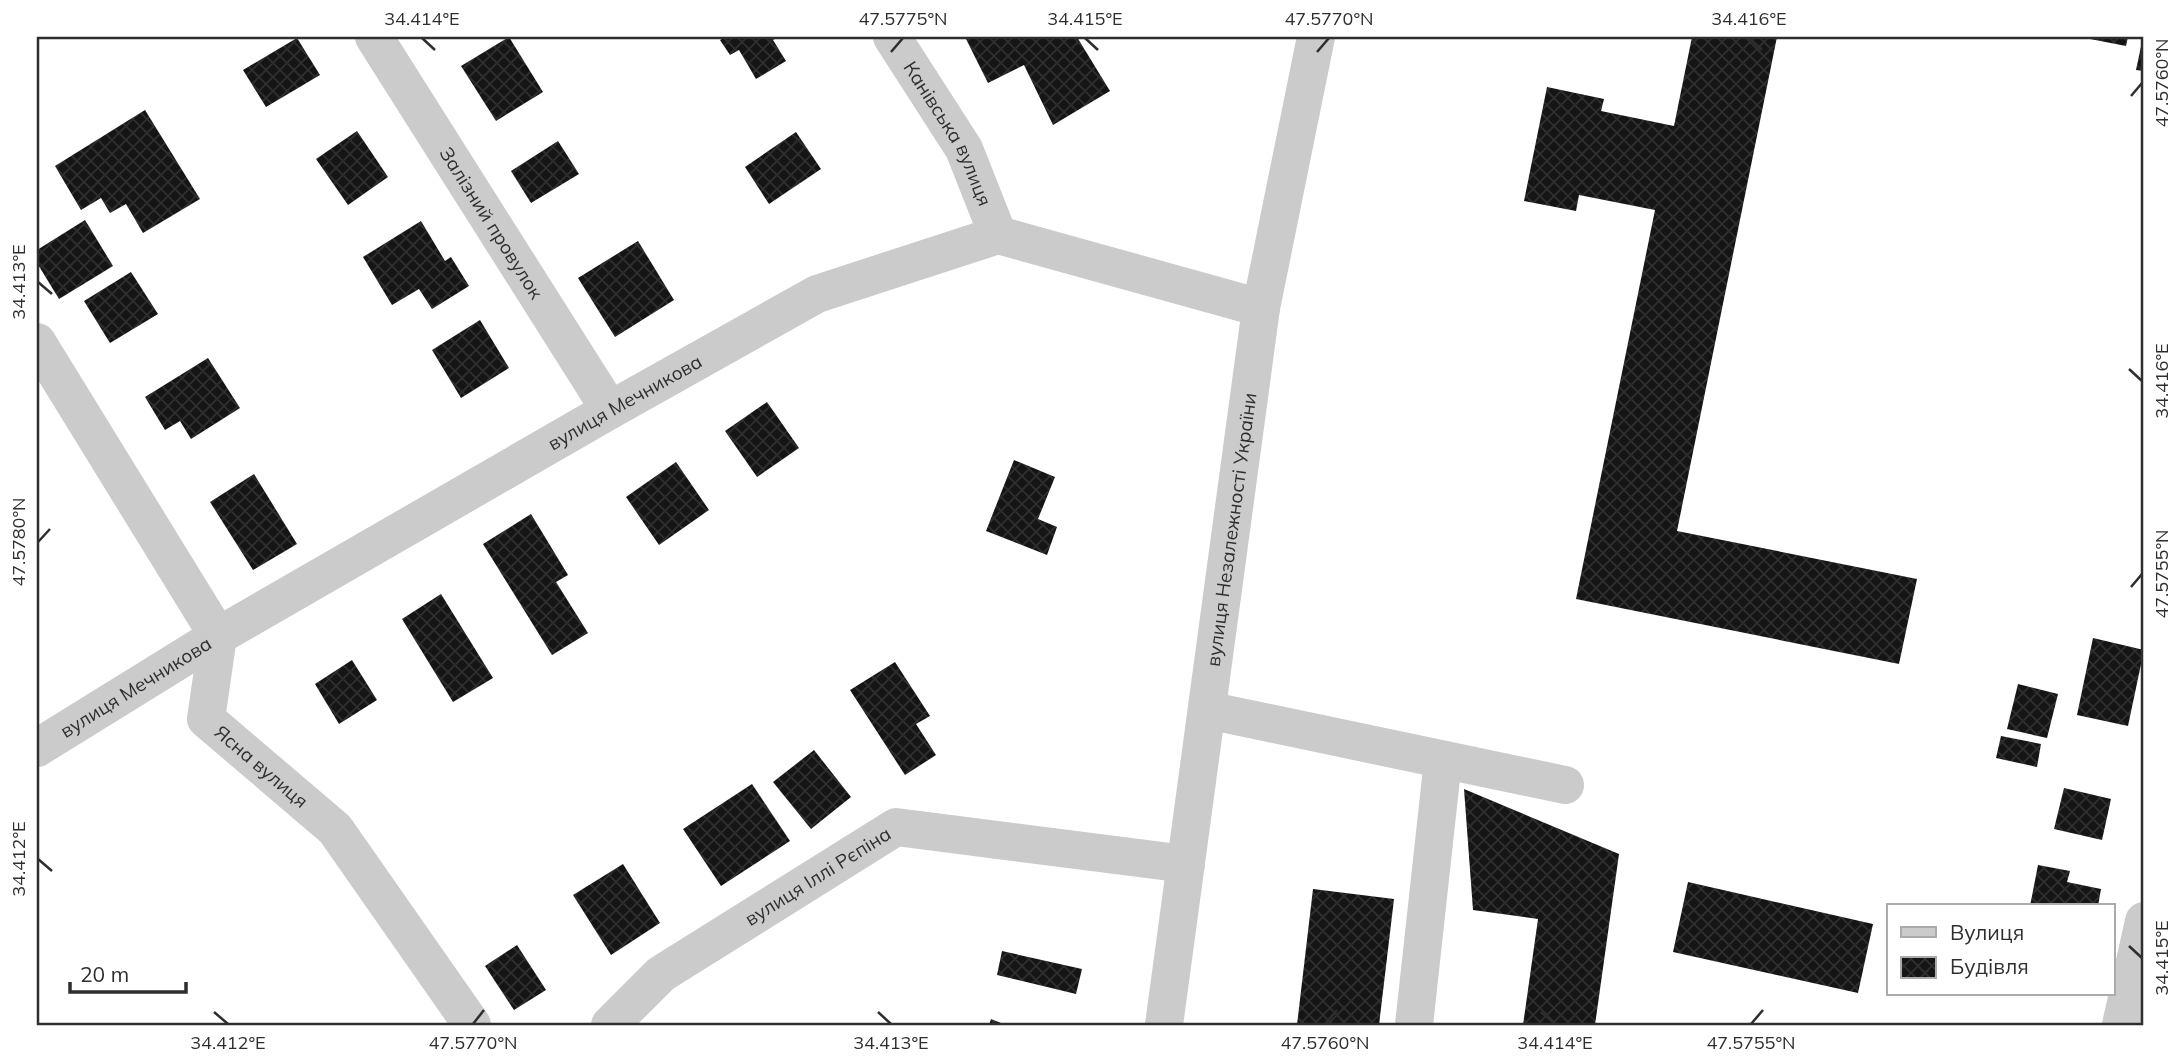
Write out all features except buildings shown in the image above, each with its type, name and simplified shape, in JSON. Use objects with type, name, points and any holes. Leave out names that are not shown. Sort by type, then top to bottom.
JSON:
[{"type":"street","name":"Залізний провулок","points":[[374,37],[610,410]]},
{"type":"street","name":"Канівська вулиця","points":[[892,37],[964,149],[998,235]]},
{"type":"street","name":"вулиця Незалежності України","points":[[1164,1025],[1262,308],[1316,37]]},
{"type":"street","name":"вулиця Мечникова","points":[[37,748],[218,636],[817,294],[998,235]]},
{"type":"street","points":[[998,235],[1262,308]]},
{"type":"street","points":[[37,342],[218,636]]},
{"type":"street","name":"Ясна вулиця","points":[[218,636],[206,719],[335,829],[472,1025]]},
{"type":"street","points":[[1207,710],[1565,785]]},
{"type":"street","points":[[1413,1025],[1443,760]]},
{"type":"street","name":"вулиця Іллі Рєпіна","points":[[610,1025],[661,974],[896,827],[1186,864]]},
{"type":"street","points":[[2121,1025],[2144,920]]}]
